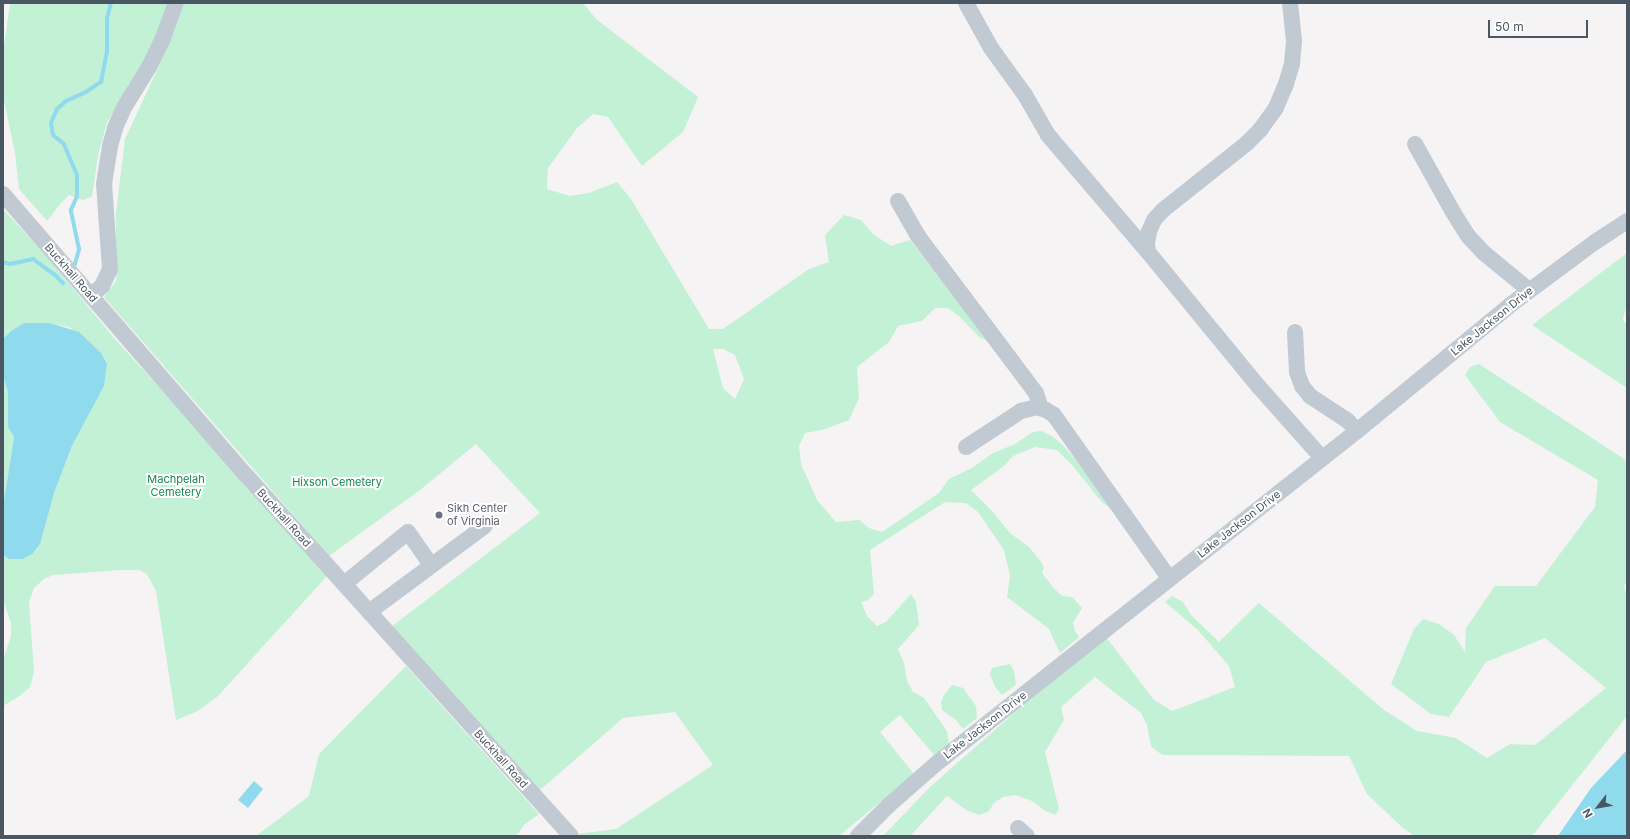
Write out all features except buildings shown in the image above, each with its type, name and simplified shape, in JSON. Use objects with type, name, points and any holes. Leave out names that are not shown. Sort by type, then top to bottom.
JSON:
[{"type":"street","points":[[91,296],[102,286],[110,269],[104,184],[110,146],[125,106],[149,67],[163,38],[176,3]]},
{"type":"street","points":[[966,3],[991,48],[1025,95],[1048,135],[1148,252],[1259,387],[1322,458]]},
{"type":"street","points":[[1148,252],[1147,243],[1149,231],[1154,220],[1184,192],[1246,144],[1261,129],[1276,108],[1292,64],[1294,41],[1290,3]]},
{"type":"street","points":[[1415,144],[1468,236],[1484,253],[1529,290]]},
{"type":"street","name":"Buckhall Road","points":[[3,194],[245,474],[571,836]]},
{"type":"street","points":[[898,201],[918,236],[1036,393],[1041,408]]},
{"type":"street","name":"Lake Jackson Drive","points":[[858,836],[889,805],[937,763],[1169,578],[1357,431],[1529,290],[1627,221]]},
{"type":"street","points":[[1295,332],[1296,372],[1302,386],[1310,396],[1348,421],[1357,431]]},
{"type":"street","points":[[966,447],[1028,408],[1041,408],[1054,415],[1169,578]]},
{"type":"street","points":[[369,612],[485,526]]},
{"type":"street","points":[[344,584],[408,532],[431,565]]},
{"type":"green space","name":"Hixson Cemetery","points":[[10,3],[583,3],[596,19],[698,97],[683,132],[642,166],[608,117],[593,114],[577,128],[548,168],[547,189],[570,196],[589,193],[617,182],[631,199],[709,329],[723,329],[809,269],[829,262],[825,235],[844,215],[861,220],[874,235],[891,246],[910,240],[990,342],[979,337],[960,317],[948,308],[935,308],[922,321],[898,326],[889,342],[857,367],[859,398],[849,420],[822,430],[805,433],[799,446],[801,464],[817,500],[836,522],[859,520],[869,528],[882,532],[939,493],[949,479],[972,468],[993,453],[1015,444],[1033,432],[1041,431],[1052,436],[1063,445],[1077,462],[1113,511],[1101,501],[1072,465],[1057,450],[1035,447],[1013,456],[1004,466],[971,490],[992,511],[1011,534],[1029,547],[1042,563],[1044,568],[1042,573],[1052,586],[1062,596],[1072,597],[1082,608],[1073,623],[1075,631],[1079,637],[1060,653],[1049,629],[1007,597],[1010,576],[1004,550],[978,512],[966,503],[945,502],[870,550],[874,594],[868,600],[861,602],[867,616],[877,626],[886,622],[911,594],[916,602],[919,625],[898,649],[904,663],[907,681],[913,692],[924,698],[947,731],[949,745],[935,756],[900,715],[880,732],[914,774],[839,836],[580,836],[578,834],[616,829],[713,765],[675,712],[623,718],[540,790],[391,627],[540,513],[476,444],[420,490],[329,556],[104,297],[116,281],[116,213],[125,139],[159,66],[142,89],[118,107],[107,122],[98,156],[92,197],[83,200],[69,195],[47,221],[19,189],[15,153],[3,96],[3,54]],"holes":[[[713,349],[723,349],[735,355],[744,379],[735,399],[723,388]]]},
{"type":"green space","name":"Machpelah Cemetery","points":[[3,209],[45,254],[114,338],[191,422],[242,483],[327,576],[218,696],[198,711],[176,720],[156,591],[147,574],[139,570],[53,575],[44,579],[34,588],[29,602],[34,672],[30,687],[21,695],[3,706],[3,660],[11,636],[11,623],[3,600],[3,555],[9,559],[54,493],[72,446],[104,386],[107,364],[71,328],[50,323],[24,323],[11,331],[3,339]]},
{"type":"green space","points":[[1627,253],[1627,304],[1623,319],[1627,326],[1627,388],[1532,325]]},
{"type":"green space","points":[[1479,364],[1627,461],[1627,581],[1624,586],[1627,598],[1627,716],[1532,836],[1415,836],[1403,828],[1367,794],[1349,756],[1162,755],[1151,746],[1147,725],[1141,713],[1095,677],[1061,707],[1064,720],[1045,752],[1059,809],[1055,815],[1044,810],[1032,801],[1015,795],[1003,797],[994,803],[988,812],[979,815],[966,810],[947,796],[910,836],[883,836],[930,787],[1031,698],[1106,637],[1154,700],[1172,711],[1235,687],[1229,666],[1198,630],[1165,602],[1172,596],[1183,602],[1191,615],[1219,642],[1259,603],[1384,710],[1417,731],[1456,738],[1487,758],[1510,744],[1535,745],[1606,688],[1545,638],[1486,662],[1449,717],[1431,714],[1391,684],[1414,629],[1423,619],[1439,624],[1454,635],[1465,652],[1466,628],[1495,586],[1536,586],[1595,507],[1598,480],[1500,422],[1465,375],[1470,367]]},
{"type":"green space","points":[[3,376],[8,392],[8,427],[14,437],[3,507]]},
{"type":"green space","points":[[1010,664],[1014,671],[1016,685],[1002,695],[995,687],[990,674],[992,668]]},
{"type":"green space","points":[[406,666],[539,814],[524,825],[516,836],[256,836],[309,796],[319,754]]},
{"type":"green space","points":[[952,685],[963,688],[976,706],[977,718],[963,729],[956,720],[942,710],[941,702],[944,695]]},
{"type":"water","points":[[24,323],[50,323],[79,332],[101,353],[107,364],[104,386],[72,446],[54,493],[40,544],[32,554],[23,559],[9,559],[3,555],[3,507],[14,437],[8,427],[8,392],[3,376],[3,339],[11,331]]},
{"type":"water","points":[[1627,750],[1627,836],[1558,836],[1591,788]]},
{"type":"water","points":[[254,781],[263,789],[248,808],[238,800]]},
{"type":"waterway","points":[[74,267],[79,249],[71,210],[77,196],[77,175],[64,144],[53,135],[51,123],[57,109],[66,101],[86,92],[101,82],[107,51],[107,18],[111,3]]},
{"type":"waterway","points":[[3,262],[10,264],[33,259],[54,274],[63,283]]},
{"type":"place","name":"Sikh Center of Virginia","points":[[439,515]]}]
